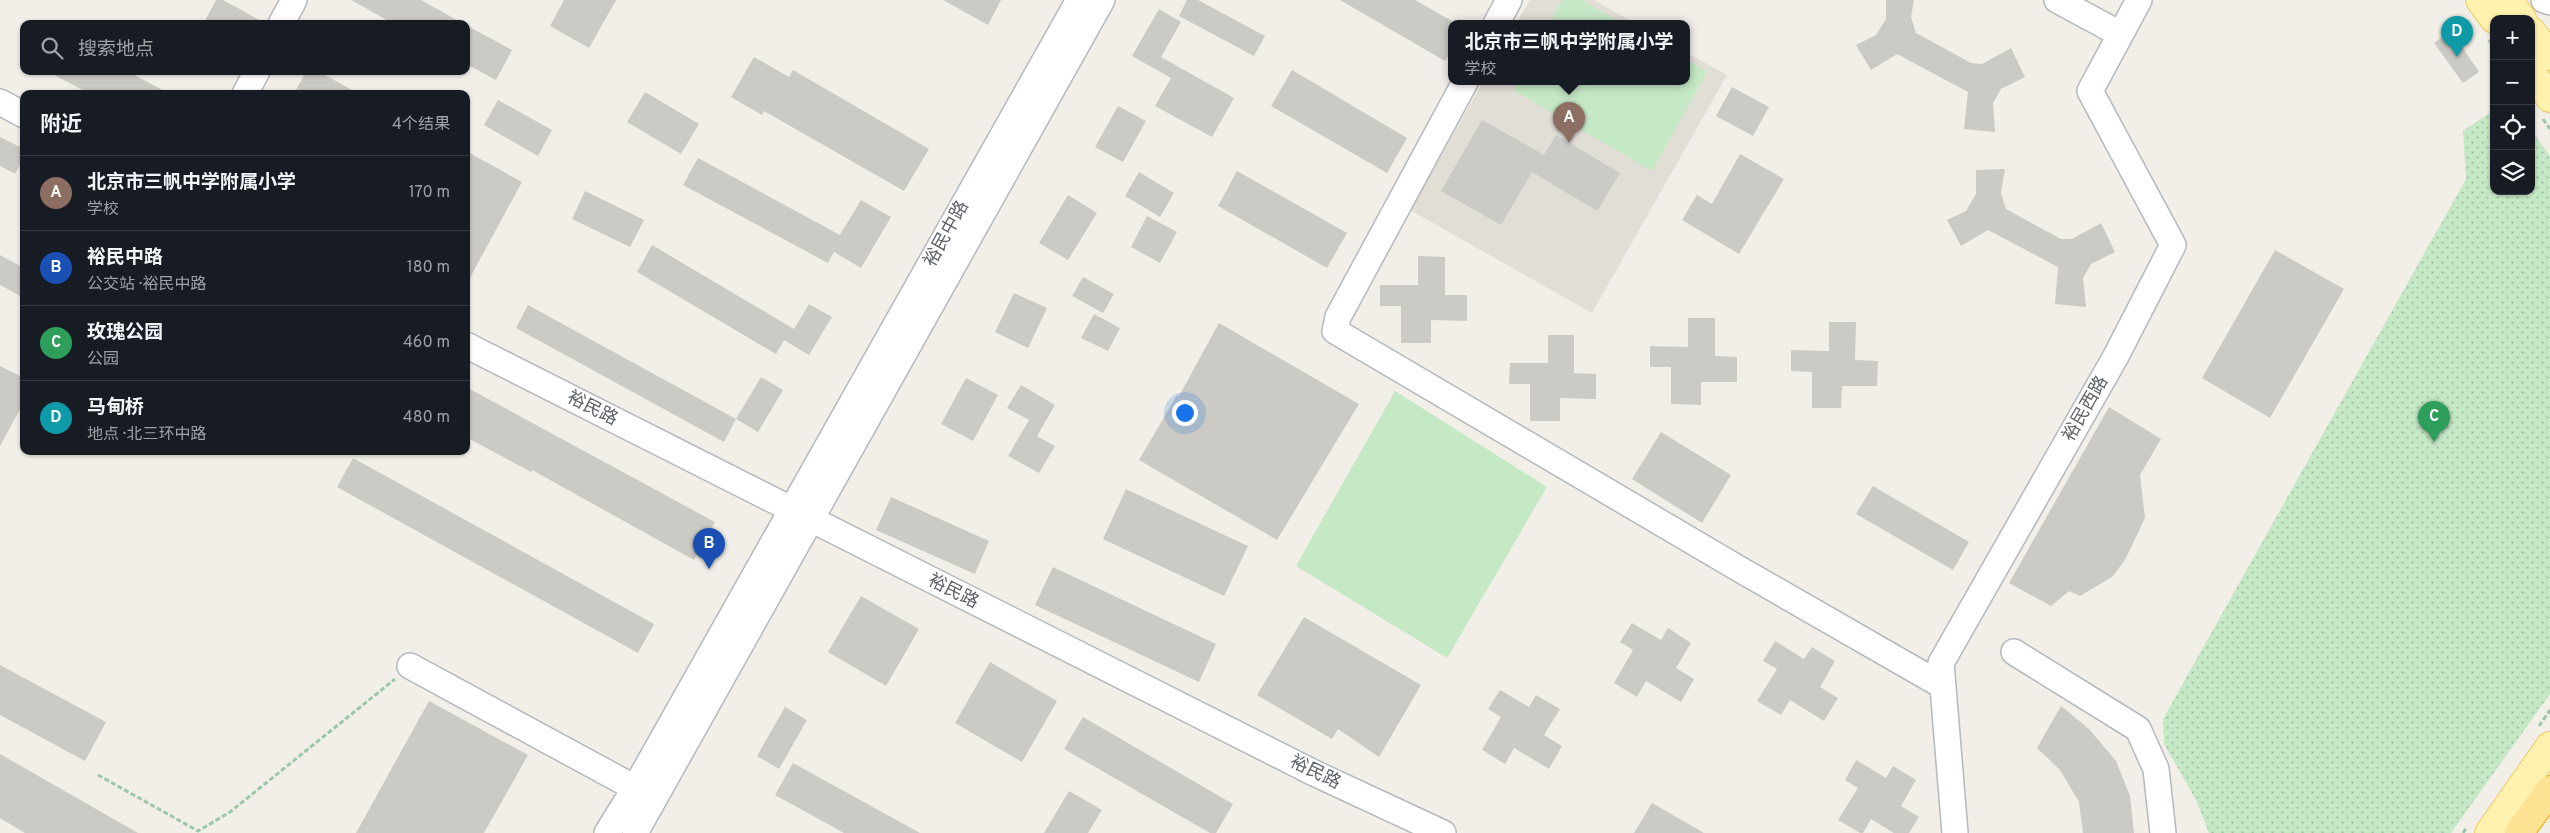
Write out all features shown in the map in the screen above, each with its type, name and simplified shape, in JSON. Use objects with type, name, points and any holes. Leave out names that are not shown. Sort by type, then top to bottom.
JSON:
[{"type":"highway","points":[[2519,833],[2550,790]]},
{"type":"main road","points":[[2480,0],[2491,15]]},
{"type":"main road","points":[[2508,0],[2519,15]]},
{"type":"main road","points":[[2535,36],[2550,56]]},
{"type":"main road","points":[[2535,77],[2550,98]]},
{"type":"main road","points":[[2489,833],[2550,746]]},
{"type":"street","points":[[284,20],[294,0]]},
{"type":"street","name":"裕民中路","points":[[635,833],[801,515],[1079,0]]},
{"type":"street","name":"裕民中路","points":[[606,833],[801,515],[1102,0]]},
{"type":"street","points":[[1498,20],[1509,0]]},
{"type":"street","points":[[2057,0],[2120,34]]},
{"type":"street","name":"裕民西路","points":[[1955,833],[1941,663],[2116,356],[2172,245],[2090,91],[2139,0]]},
{"type":"street","points":[[2544,0],[2550,2]]},
{"type":"street","points":[[247,90],[255,75]]},
{"type":"street","points":[[1463,85],[1338,317],[1336,331],[1741,570],[1943,686]]},
{"type":"street","points":[[0,102],[20,113]]},
{"type":"street","name":"裕民路","points":[[470,346],[1306,769],[1443,833]]},
{"type":"street","points":[[2014,652],[2138,729],[2156,769],[2163,833]]},
{"type":"street","points":[[410,666],[635,788]]},
{"type":"path","points":[[98,775],[198,831],[230,812],[410,666]]},
{"type":"shaded area","points":[[1530,0],[1594,0],[1629,20],[1518,20]]},
{"type":"shaded area","points":[[1690,55],[1727,75],[1592,313],[1410,210],[1481,85],[1690,85]]},
{"type":"green space","points":[[1562,0],[1582,0],[1617,20],[1551,20]]},
{"type":"green space","points":[[1690,62],[1707,72],[1652,171],[1513,90],[1516,85],[1690,85]]},
{"type":"green space","points":[[2490,113],[2490,195],[2535,195],[2535,135],[2550,156],[2550,694],[2451,833],[2209,833],[2196,800],[2164,744],[2163,719],[2466,179],[2463,131]]},
{"type":"green space","points":[[1395,391],[1547,487],[1447,658],[1296,566]]},
{"type":"building","points":[[216,0],[223,0],[260,20],[205,20]]},
{"type":"building","points":[[351,0],[421,0],[457,20],[387,20]]},
{"type":"building","points":[[564,0],[616,0],[589,48],[550,26]]},
{"type":"building","points":[[943,0],[1001,0],[988,25]]},
{"type":"building","points":[[1187,0],[1198,0],[1265,36],[1254,56],[1179,16]]},
{"type":"building","points":[[1340,0],[1415,0],[1450,20],[1448,20],[1448,56],[1445,61]]},
{"type":"building","points":[[1886,0],[1914,0],[1911,17],[1916,33],[1971,63],[1982,64],[2011,48],[2025,77],[2001,89],[1993,103],[1995,132],[1964,129],[1968,92],[1897,54],[1871,70],[1856,45],[1876,35],[1886,19]]},
{"type":"building","points":[[1159,9],[1181,22],[1161,57],[1234,98],[1212,137],[1155,106],[1171,78],[1132,56]]},
{"type":"building","points":[[470,27],[512,50],[496,80],[470,66]]},
{"type":"building","points":[[2451,30],[2479,72],[2463,83],[2434,43]]},
{"type":"building","points":[[754,57],[789,77],[793,70],[929,149],[904,191],[764,111],[762,115],[731,97]]},
{"type":"building","points":[[1292,70],[1407,138],[1387,173],[1271,106]]},
{"type":"building","points":[[54,75],[134,75],[163,90],[83,90]]},
{"type":"building","points":[[304,75],[325,75],[352,90],[296,90]]},
{"type":"building","points":[[1732,87],[1769,107],[1753,136],[1716,116]]},
{"type":"building","points":[[645,92],[699,124],[681,154],[627,122]]},
{"type":"building","points":[[498,100],[552,130],[538,156],[484,125]]},
{"type":"building","points":[[1118,106],[1146,121],[1123,162],[1095,147]]},
{"type":"building","points":[[1482,120],[1544,155],[1556,135],[1620,173],[1597,211],[1532,172],[1501,225],[1441,191]]},
{"type":"building","points":[[0,137],[20,147],[20,165],[15,174],[0,166]]},
{"type":"building","points":[[470,153],[522,182],[470,278]]},
{"type":"building","points":[[1740,154],[1784,179],[1739,254],[1682,220],[1697,195],[1712,204]]},
{"type":"building","points":[[698,158],[840,235],[861,200],[891,217],[861,268],[834,252],[828,263],[683,185]]},
{"type":"building","points":[[2005,169],[2001,193],[2006,209],[2061,239],[2072,239],[2101,223],[2115,252],[2091,264],[2083,278],[2086,307],[2055,304],[2058,267],[1988,230],[1961,246],[1947,220],[1966,211],[1976,194],[1976,170]]},
{"type":"building","points":[[1237,171],[1347,233],[1327,268],[1218,206]]},
{"type":"building","points":[[1139,172],[1174,193],[1160,217],[1125,196]]},
{"type":"building","points":[[585,191],[644,220],[630,247],[572,219]]},
{"type":"building","points":[[1068,195],[1097,213],[1068,260],[1039,243]]},
{"type":"building","points":[[1147,216],[1177,232],[1160,263],[1131,247]]},
{"type":"building","points":[[652,245],[794,329],[809,304],[832,317],[809,355],[784,340],[776,354],[637,272]]},
{"type":"building","points":[[2275,250],[2344,289],[2270,418],[2202,378]]},
{"type":"building","points":[[0,255],[20,266],[20,296],[0,285]]},
{"type":"building","points":[[1418,256],[1445,257],[1445,295],[1467,295],[1467,321],[1431,320],[1431,343],[1401,343],[1401,306],[1380,306],[1380,285],[1418,285]]},
{"type":"building","points":[[1083,277],[1114,294],[1103,313],[1072,296]]},
{"type":"building","points":[[1014,293],[1047,308],[1028,348],[995,332]]},
{"type":"building","points":[[528,305],[736,419],[724,442],[516,328]]},
{"type":"building","points":[[1094,314],[1120,328],[1108,351],[1081,338]]},
{"type":"building","points":[[1688,318],[1715,318],[1715,356],[1737,357],[1737,382],[1701,382],[1701,405],[1671,404],[1671,367],[1650,367],[1650,346],[1688,347]]},
{"type":"building","points":[[1829,322],[1856,322],[1855,360],[1878,361],[1877,386],[1842,386],[1841,408],[1812,408],[1812,372],[1791,371],[1791,350],[1829,351]]},
{"type":"building","points":[[1219,323],[1359,404],[1277,540],[1139,460],[1177,395],[1179,396]]},
{"type":"building","points":[[1548,335],[1574,335],[1574,373],[1596,374],[1596,399],[1560,398],[1560,421],[1530,421],[1530,384],[1509,384],[1510,363],[1548,363]]},
{"type":"building","points":[[0,366],[20,376],[20,409],[0,446]]},
{"type":"building","points":[[761,377],[783,390],[758,432],[736,419]]},
{"type":"building","points":[[966,378],[998,395],[973,441],[941,424]]},
{"type":"building","points":[[1021,385],[1055,405],[1037,436],[1055,446],[1039,473],[1008,456],[1029,420],[1007,408]]},
{"type":"building","points":[[470,389],[715,522],[694,560],[532,470],[531,472],[470,439]]},
{"type":"building","points":[[2109,407],[2161,439],[2140,475],[2145,518],[2125,560],[2112,577],[2080,596],[2069,591],[2051,606],[2009,583]]},
{"type":"building","points":[[1661,432],[1731,475],[1702,523],[1632,479]]},
{"type":"building","points":[[353,458],[654,624],[638,653],[337,487]]},
{"type":"building","points":[[1873,486],[1969,542],[1953,570],[1856,514]]},
{"type":"building","points":[[1126,489],[1248,546],[1224,596],[1103,539]]},
{"type":"building","points":[[891,497],[989,541],[975,574],[876,530]]},
{"type":"building","points":[[1053,567],[1216,644],[1199,682],[1035,605]]},
{"type":"building","points":[[861,596],[919,629],[886,686],[828,652]]},
{"type":"building","points":[[1304,617],[1421,685],[1379,757],[1338,729],[1332,739],[1257,695]]},
{"type":"building","points":[[1632,623],[1661,640],[1668,628],[1691,643],[1676,668],[1694,679],[1681,702],[1646,681],[1637,697],[1614,683],[1633,650],[1620,642]]},
{"type":"building","points":[[1775,641],[1804,659],[1812,647],[1835,661],[1820,687],[1838,698],[1824,721],[1790,700],[1781,715],[1757,701],[1777,669],[1763,661]]},
{"type":"building","points":[[990,662],[1057,701],[1022,762],[955,723]]},
{"type":"building","points":[[0,665],[106,722],[85,761],[0,715]]},
{"type":"building","points":[[1500,690],[1529,707],[1536,695],[1560,709],[1544,735],[1562,746],[1549,769],[1514,748],[1505,764],[1482,750],[1501,717],[1488,709]]},
{"type":"building","points":[[429,701],[528,755],[484,833],[356,833]]},
{"type":"building","points":[[2061,706],[2089,729],[2116,761],[2130,796],[2134,833],[2083,833],[2079,802],[2060,770],[2037,748]]},
{"type":"building","points":[[785,707],[807,720],[779,769],[757,756]]},
{"type":"building","points":[[1083,717],[1233,804],[1216,833],[1210,833],[1064,749]]},
{"type":"building","points":[[0,754],[138,833],[25,833],[0,818]]},
{"type":"building","points":[[1856,760],[1886,778],[1893,766],[1916,780],[1901,806],[1919,817],[1909,833],[1894,833],[1871,819],[1863,833],[1860,833],[1838,820],[1858,788],[1845,780]]},
{"type":"building","points":[[793,763],[920,833],[844,833],[775,795]]},
{"type":"building","points":[[1069,791],[1102,810],[1088,833],[1044,833]]},
{"type":"building","points":[[1652,803],[1704,833],[1634,833]]},
{"type":"place","name":"马甸桥","points":[[2457,57]]},
{"type":"place","name":"北京市三帆中学附属小学","points":[[1569,143]]},
{"type":"place","name":"玫瑰公园","points":[[2434,442]]},
{"type":"place","name":"裕民中路","points":[[709,569]]}]
